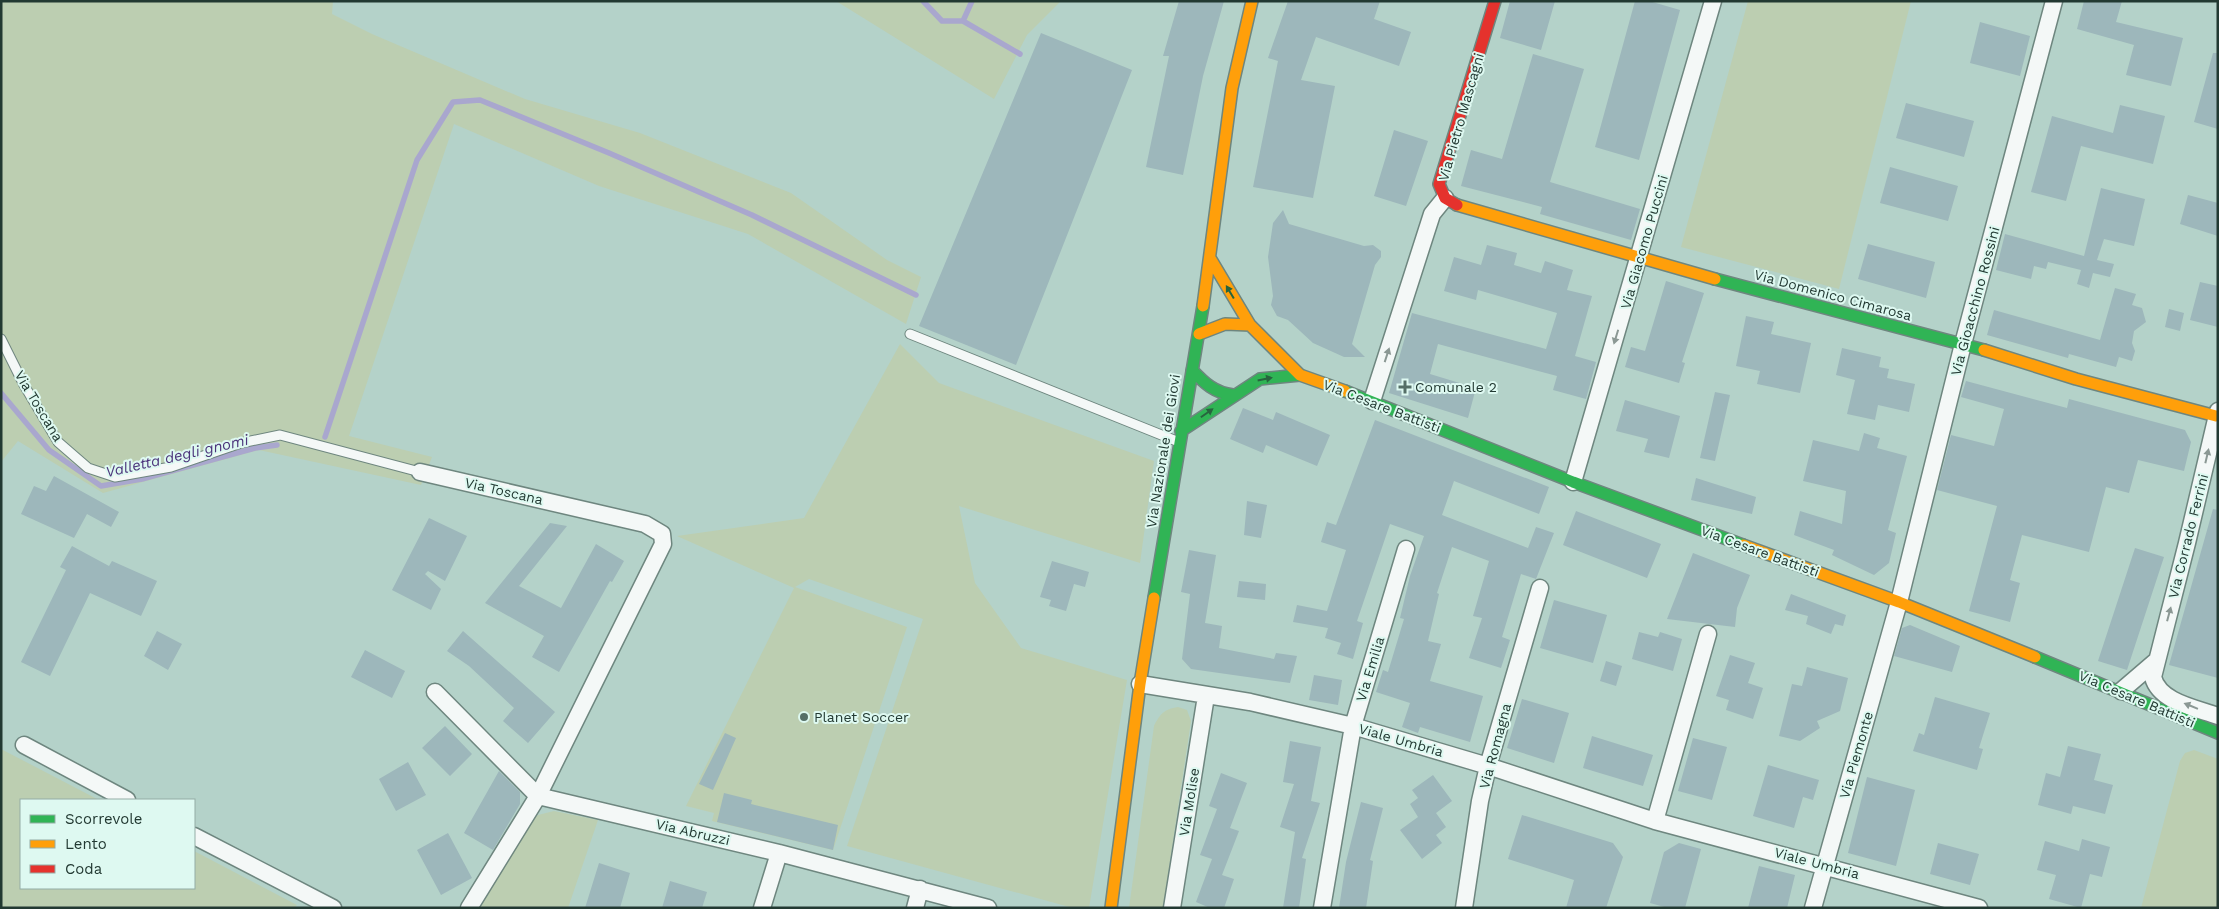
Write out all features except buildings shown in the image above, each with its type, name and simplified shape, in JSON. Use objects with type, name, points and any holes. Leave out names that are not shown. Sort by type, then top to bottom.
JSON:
[{"type":"street","name":"Via Nazionale dei Giovi","points":[[1111,908],[1140,684],[1180,437],[1199,334],[1232,88],[1252,1]]},
{"type":"street","name":"Via Pietro Mascagni","points":[[1372,401],[1432,214],[1445,198],[1439,184],[1495,1]]},
{"type":"street","name":"Via Giacomo Puccini","points":[[1573,482],[1713,1]]},
{"type":"street","name":"Via Gioacchino Rossini","points":[[1900,602],[1963,344],[2054,1]]},
{"type":"street","name":"Via Domenico Cimarosa","points":[[1445,198],[1452,203],[1777,297],[1963,344],[2076,379],[2217,414]]},
{"type":"street","name":"Via Cesare Battisti","points":[[1210,258],[1250,325],[1300,375],[1372,401],[1573,482],[1900,602],[2121,691],[2218,734]]},
{"type":"street","points":[[1199,334],[1225,324],[1250,325]]},
{"type":"street","points":[[1192,370],[1202,382],[1212,389],[1219,393],[1233,395]]},
{"type":"street","name":"Via Cesare Battisti","points":[[1180,437],[1233,395],[1260,379],[1300,375]]},
{"type":"street","name":"Via Corrado Ferrini","points":[[2165,696],[2155,687],[2152,677],[2187,543],[2217,414]]},
{"type":"street","name":"Via Toscana","points":[[420,472],[645,524],[662,534],[663,544],[538,796],[468,908]]},
{"type":"street","name":"Via Emilia","points":[[1322,908],[1353,726],[1406,549]]},
{"type":"street","name":"Via Romagna","points":[[1464,908],[1480,801],[1488,766],[1540,588]]},
{"type":"street","name":"Via Piemonte","points":[[1813,908],[1900,602]]},
{"type":"street","points":[[1655,821],[1708,634]]},
{"type":"street","points":[[2121,691],[2156,661]]},
{"type":"street","name":"Viale Umbria","points":[[1140,684],[1250,702],[1353,726],[1488,766],[1655,821],[1979,908]]},
{"type":"street","points":[[435,692],[538,796]]},
{"type":"street","name":"Via Molise","points":[[1172,908],[1206,696]]},
{"type":"street","name":"Via Cesare Battisti","points":[[2165,696],[2218,716]]},
{"type":"street","points":[[24,745],[125,799]]},
{"type":"street","name":"Via Abruzzi","points":[[538,796],[779,852],[988,908]]},
{"type":"street","points":[[195,837],[333,908]]},
{"type":"street","points":[[762,908],[779,852]]},
{"type":"street","points":[[915,908],[920,890]]},
{"type":"lane","points":[[910,334],[1180,437]]},
{"type":"lane","name":"Via Toscana","points":[[1,339],[24,386],[58,442],[88,468],[115,477],[172,467],[241,442],[280,435],[420,472]]},
{"type":"green space","points":[[1,1],[333,1],[332,14],[372,34],[525,99],[640,133],[791,193],[887,260],[921,277],[906,324],[748,234],[599,186],[454,124],[349,436],[432,457],[421,485],[259,450],[103,493],[18,441],[1,462]]},
{"type":"green space","points":[[836,1],[1061,1],[1027,35],[994,99]]},
{"type":"green space","points":[[1748,1],[1911,1],[1839,289],[1681,247]]},
{"type":"green space","points":[[900,344],[939,383],[1154,461],[1140,563],[959,506],[975,583],[1021,648],[1127,680],[1089,908],[1073,908],[847,846],[923,619],[809,579],[795,587],[907,627],[833,850],[712,821],[714,813],[686,806],[794,588],[677,536],[804,518]]},
{"type":"green space","points":[[1178,707],[1187,710],[1191,721],[1163,908],[1129,908],[1154,726],[1163,713]]},
{"type":"green space","points":[[1,749],[97,799],[20,799],[20,889],[195,889],[195,852],[297,905],[294,908],[1,908]]},
{"type":"green space","points":[[2194,750],[2218,759],[2218,908],[2141,908],[2180,761],[2185,753]]},
{"type":"green space","points":[[554,811],[598,820],[568,908],[477,908],[529,821],[538,815]]},
{"type":"waterway","points":[[923,1],[942,21],[963,21],[972,1]]},
{"type":"waterway","points":[[963,21],[1020,54]]},
{"type":"waterway","points":[[325,437],[417,160],[453,102],[480,100],[609,153],[752,215],[916,295]]},
{"type":"waterway","name":"Valletta degli gnomi","points":[[1,393],[49,450],[101,486],[142,479],[255,448],[277,445]]},
{"type":"traffic: fast","points":[[1715,279],[1984,350]]},
{"type":"traffic: fast","points":[[1154,598],[1203,306]]},
{"type":"traffic: fast","points":[[1192,370],[1210,387],[1233,395]]},
{"type":"traffic: fast","points":[[1181,431],[1260,379],[1300,375]]},
{"type":"traffic: fast","points":[[1345,391],[1573,482],[1743,545]]},
{"type":"traffic: fast","points":[[2035,657],[2218,733]]},
{"type":"traffic: slow","points":[[1203,306],[1232,88],[1252,1]]},
{"type":"traffic: slow","points":[[1457,205],[1715,279]]},
{"type":"traffic: slow","points":[[1210,258],[1250,325],[1300,375],[1345,391]]},
{"type":"traffic: slow","points":[[1199,334],[1225,324],[1250,325]]},
{"type":"traffic: slow","points":[[1984,350],[2076,379],[2216,416]]},
{"type":"traffic: slow","points":[[1743,545],[1899,602],[2035,657]]},
{"type":"traffic: slow","points":[[1111,908],[1140,684],[1154,598]]},
{"type":"traffic: jam","points":[[1457,205],[1445,198],[1439,184],[1495,1]]},
{"type":"place","name":"Comunale 2","points":[[1405,387]]},
{"type":"place","name":"Planet Soccer","points":[[804,717]]}]
